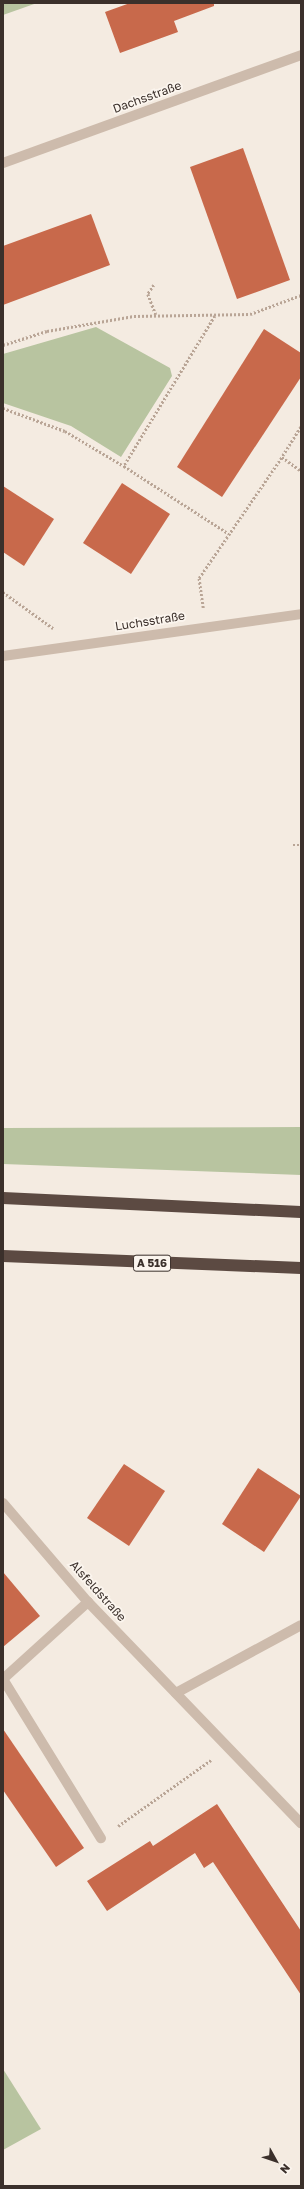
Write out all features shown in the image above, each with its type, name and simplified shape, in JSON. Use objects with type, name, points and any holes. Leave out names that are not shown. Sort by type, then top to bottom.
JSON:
[{"type":"highway","points":[[3,1198],[301,1212]]},
{"type":"highway","name":"A 516","points":[[3,1256],[301,1268]]},
{"type":"street","name":"Dachsstraße","points":[[3,163],[301,56]]},
{"type":"street","name":"Luchsstraße","points":[[3,656],[80,646],[205,625],[301,614]]},
{"type":"street","name":"Alsfeldstraße","points":[[3,1503],[88,1602],[301,1823]]},
{"type":"street","points":[[88,1602],[3,1679],[101,1838]]},
{"type":"street","points":[[176,1694],[301,1625]]},
{"type":"path","points":[[154,286],[148,294],[156,315]]},
{"type":"path","points":[[3,345],[89,322],[156,315],[215,316],[250,314],[301,295]]},
{"type":"path","points":[[124,466],[215,316]]},
{"type":"path","points":[[3,408],[65,431],[124,466],[229,534]]},
{"type":"path","points":[[205,625],[199,578],[301,427]]},
{"type":"path","points":[[282,457],[301,470]]},
{"type":"path","points":[[3,592],[80,646]]},
{"type":"path","points":[[293,845],[301,845]]},
{"type":"path","points":[[101,1838],[228,1748]]},
{"type":"green space","points":[[3,3],[37,3],[3,15]]},
{"type":"green space","points":[[96,327],[170,368],[172,376],[121,457],[71,426],[3,403],[3,354]]},
{"type":"green space","points":[[301,1127],[301,1175],[3,1164],[3,1128]]},
{"type":"green space","points":[[3,2069],[41,2129],[3,2150]]},
{"type":"building","points":[[130,3],[214,3],[214,6],[174,21],[178,32],[120,53],[105,12]]},
{"type":"building","points":[[243,148],[290,280],[237,299],[190,167]]},
{"type":"building","points":[[91,214],[110,265],[3,305],[3,246]]},
{"type":"building","points":[[264,329],[301,353],[301,377],[222,497],[177,467]]},
{"type":"building","points":[[122,483],[170,514],[131,574],[83,543]]},
{"type":"building","points":[[3,486],[54,519],[24,566],[3,552]]},
{"type":"building","points":[[124,1464],[165,1491],[129,1546],[87,1518]]},
{"type":"building","points":[[258,1468],[301,1496],[264,1552],[222,1524]]},
{"type":"building","points":[[3,1572],[40,1616],[3,1647]]},
{"type":"building","points":[[3,1729],[84,1848],[56,1867],[3,1790]]},
{"type":"building","points":[[217,1804],[301,1931],[301,1995],[213,1862],[204,1868],[195,1853],[107,1911],[87,1881],[150,1841],[153,1846]]}]
